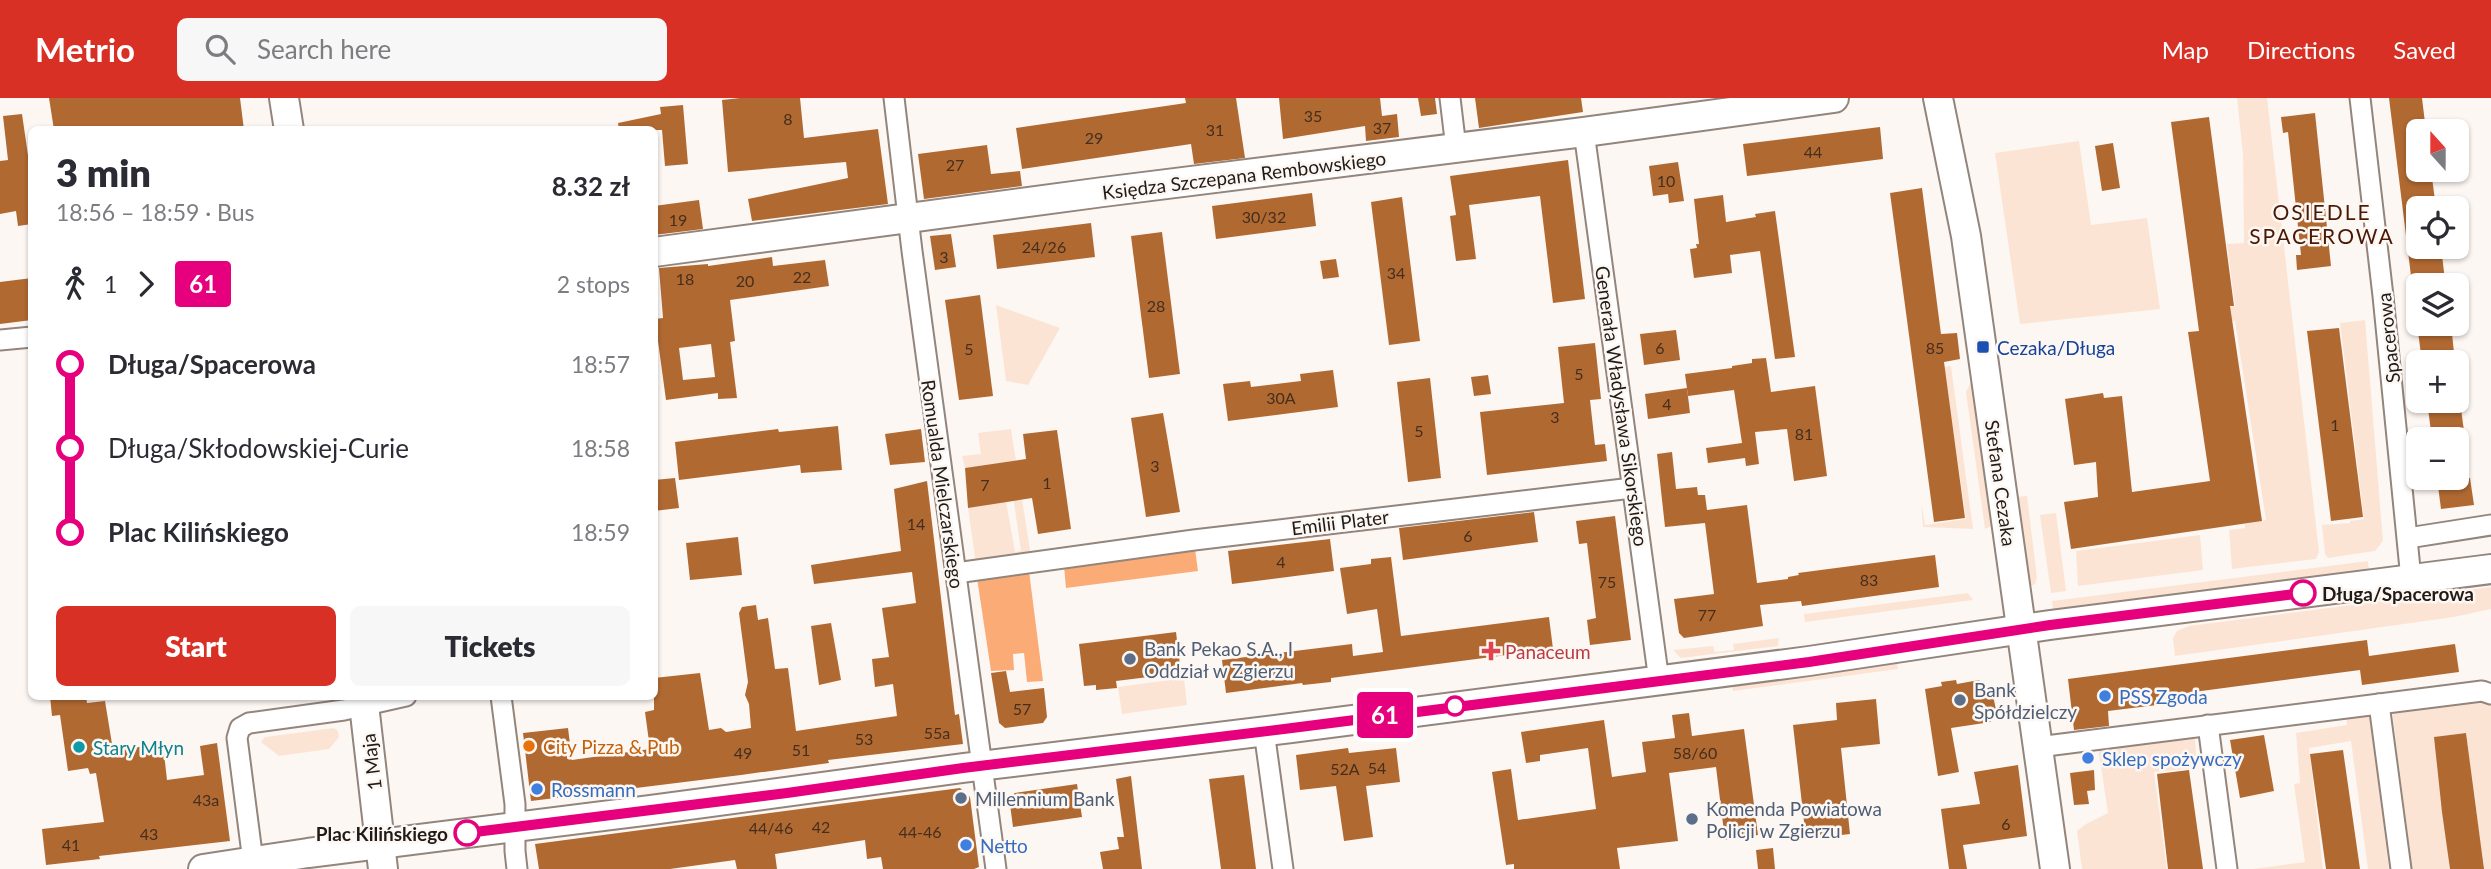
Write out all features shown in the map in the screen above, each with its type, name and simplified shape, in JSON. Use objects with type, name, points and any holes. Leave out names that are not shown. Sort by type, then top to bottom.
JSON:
[{"type":"street","points":[[284,98],[288,126]]},
{"type":"street","name":"Romualda Mielczarskiego","points":[[894,98],[996,869]]},
{"type":"street","points":[[1450,98],[1456,148]]},
{"type":"street","name":"Księdza Szczepana Rembowskiego","points":[[658,251],[1833,98]]},
{"type":"street","name":"Stefana Cezaka","points":[[1938,98],[1966,236],[2055,869]]},
{"type":"street","name":"Spacerowa","points":[[2360,98],[2411,579]]},
{"type":"street","name":"Generała Władysława Sikorskiego","points":[[1584,132],[1659,681]]},
{"type":"street","points":[[0,340],[28,337]]},
{"type":"street","name":"Emilii Plater","points":[[956,573],[1339,522],[1632,488]]},
{"type":"street","points":[[2408,538],[2491,524]]},
{"type":"street","points":[[203,869],[381,856],[515,827],[1809,662],[2022,629],[2491,569]]},
{"type":"street","points":[[2038,747],[2482,691],[2491,694]]},
{"type":"street","points":[[502,700],[515,804],[517,869]]},
{"type":"street","points":[[253,865],[237,738],[240,728],[249,723],[344,710],[364,701]]},
{"type":"street","name":"1 Maja","points":[[364,701],[381,856]]},
{"type":"street","points":[[2379,704],[2401,869]]},
{"type":"street","points":[[2208,725],[2227,869]]},
{"type":"street","points":[[1264,732],[1283,869]]},
{"type":"shaded area","points":[[2237,98],[2267,98],[2319,552],[2316,559],[2232,569],[2229,530],[2245,528],[2245,524],[2266,520],[2235,321],[2219,322],[2217,310],[2235,306],[2227,244],[2244,243],[2243,155]]},
{"type":"shaded area","points":[[2079,141],[2091,225],[2147,218],[2160,309],[2020,324],[1995,153]]},
{"type":"shaded area","points":[[996,305],[1060,328],[1028,385],[1006,381]]},
{"type":"shaded area","points":[[2365,320],[2383,541],[2375,551],[2328,558],[2325,554],[2322,525],[2364,519],[2340,323]]},
{"type":"shaded area","points":[[1951,366],[1973,529],[1923,527],[1921,503],[1925,525],[1966,519],[1944,367]]},
{"type":"shaded area","points":[[1974,376],[1995,524],[1985,529],[1966,392]]},
{"type":"shaded area","points":[[1011,429],[1031,556],[976,564],[968,508],[1006,501],[1015,552],[1021,551],[1008,462],[965,468],[962,456],[981,454],[978,433]]},
{"type":"shaded area","points":[[2027,496],[2037,578],[2035,584],[2028,587],[2015,497]]},
{"type":"shaded area","points":[[2056,513],[2066,591],[2051,593],[2040,515]]},
{"type":"shaded area","points":[[2200,535],[2203,570],[2078,586],[2076,551]]},
{"type":"shaded area","points":[[1195,549],[1198,571],[1066,588],[1064,566]]},
{"type":"shaded area","points":[[2368,561],[2369,570],[2053,610],[2052,601]]},
{"type":"shaded area","points":[[1029,571],[1043,681],[1027,682],[1024,653],[1013,654],[1014,670],[991,671],[977,578]]},
{"type":"shaded area","points":[[2491,587],[2491,609],[2454,617],[2175,656],[2173,638],[2177,631],[2189,626]]},
{"type":"shaded area","points":[[1968,593],[1973,600],[1805,622],[1804,614]]},
{"type":"shaded area","points":[[1779,638],[1778,646],[1681,658],[1673,650],[1713,646],[1715,652],[1734,650],[1733,644]]},
{"type":"shaded area","points":[[1897,661],[1898,669],[1733,691],[1732,682]]},
{"type":"shaded area","points":[[1184,678],[1187,705],[1122,714],[1118,687]]},
{"type":"shaded area","points":[[2491,698],[2491,869],[2484,869],[2466,733],[2435,737],[2450,869],[2412,869],[2392,710]]},
{"type":"shaded area","points":[[2367,709],[2378,726],[2372,733],[2389,869],[2368,869],[2351,741],[2309,748],[2323,869],[2253,869],[2305,862],[2294,784],[2300,783],[2296,733],[2347,725],[2346,712]]},
{"type":"shaded area","points":[[334,728],[339,737],[329,749],[279,756],[261,742],[265,737]]},
{"type":"shaded area","points":[[2195,738],[2197,768],[2154,772],[2167,869],[2082,869],[2077,831],[2108,813],[2098,747]]},
{"type":"building","points":[[49,98],[240,98],[244,126],[53,126]]},
{"type":"building","points":[[800,98],[804,138],[878,129],[888,204],[752,221],[748,199],[848,178],[846,162],[728,172],[722,100]]},
{"type":"building","points":[[1185,98],[1236,98],[1245,158],[1194,164],[1191,144],[1022,169],[1016,128],[1186,103]]},
{"type":"building","points":[[1279,98],[1380,98],[1382,116],[1397,114],[1399,137],[1366,141],[1365,126],[1283,139]]},
{"type":"building","points":[[1418,98],[1435,98],[1437,114],[1421,116]]},
{"type":"building","points":[[1475,98],[1581,98],[1583,112],[1479,128]]},
{"type":"building","points":[[2389,98],[2422,98],[2425,119],[2406,119],[2406,182],[2433,182],[2434,196],[2406,196],[2406,235]]},
{"type":"building","points":[[683,105],[688,164],[665,166],[662,130],[658,130],[658,126],[618,126],[618,123],[661,114],[660,107]]},
{"type":"building","points":[[2315,113],[2331,266],[2297,270],[2296,255],[2301,255],[2288,132],[2283,133],[2281,117]]},
{"type":"building","points":[[22,114],[28,155],[28,225],[18,226],[16,211],[0,214],[0,161],[8,160],[3,116]]},
{"type":"building","points":[[2209,117],[2234,306],[2230,306],[2262,521],[2071,549],[2064,502],[2098,497],[2096,462],[2074,465],[2065,399],[2103,393],[2104,398],[2122,396],[2132,492],[2210,481],[2188,332],[2199,331],[2171,122]]},
{"type":"building","points":[[1880,127],[1883,159],[1747,176],[1743,144]]},
{"type":"building","points":[[2113,143],[2120,188],[2102,191],[2095,146]]},
{"type":"building","points":[[987,145],[991,174],[1020,171],[1022,186],[924,199],[918,154]]},
{"type":"building","points":[[1568,160],[1585,299],[1553,303],[1540,196],[1469,205],[1476,259],[1456,261],[1450,216],[1456,215],[1450,176]]},
{"type":"building","points":[[1678,162],[1684,201],[1669,203],[1668,194],[1653,196],[1649,166]]},
{"type":"building","points":[[1922,188],[1941,334],[1957,333],[1960,359],[1944,362],[1965,518],[1934,522],[1890,193]]},
{"type":"building","points":[[1312,193],[1316,226],[1216,239],[1212,206]]},
{"type":"building","points":[[1723,195],[1726,222],[1775,211],[1795,357],[1775,359],[1760,251],[1730,255],[1732,273],[1694,278],[1690,249],[1697,248],[1696,244],[1699,244],[1694,199]]},
{"type":"building","points":[[1402,197],[1420,341],[1389,345],[1371,202]]},
{"type":"building","points":[[699,200],[703,229],[658,235],[658,205]]},
{"type":"building","points":[[1091,223],[1095,257],[997,269],[993,235]]},
{"type":"building","points":[[1162,232],[1180,374],[1149,378],[1131,236]]},
{"type":"building","points":[[951,234],[956,267],[935,270],[930,236]]},
{"type":"building","points":[[772,257],[773,266],[825,260],[829,286],[730,300],[735,341],[730,342],[737,398],[718,399],[718,393],[666,400],[658,341],[658,319],[663,318],[659,268]],"holes":[[[711,344],[715,377],[683,380],[679,348]]]},
{"type":"building","points":[[1336,259],[1339,277],[1323,279],[1320,261]]},
{"type":"building","points":[[2409,259],[2442,259],[2444,273],[2411,273]]},
{"type":"building","points":[[28,278],[28,320],[0,324],[0,282]]},
{"type":"building","points":[[980,295],[993,396],[959,400],[945,300]]},
{"type":"building","points":[[2339,328],[2363,517],[2331,521],[2307,331]]},
{"type":"building","points":[[1676,330],[1680,360],[1644,365],[1640,334]]},
{"type":"building","points":[[2419,336],[2452,336],[2454,350],[2420,350]]},
{"type":"building","points":[[1595,343],[1601,399],[1590,400],[1595,445],[1605,444],[1607,461],[1487,475],[1480,412],[1564,403],[1558,347]]},
{"type":"building","points":[[1766,358],[1771,392],[1815,386],[1827,476],[1794,481],[1787,429],[1755,432],[1759,464],[1746,466],[1745,458],[1708,463],[1706,448],[1742,443],[1734,390],[1688,396],[1685,374],[1732,368],[1752,363],[1752,359]]},
{"type":"building","points":[[1333,370],[1338,407],[1228,421],[1223,384],[1250,381],[1251,387],[1301,381],[1300,374]]},
{"type":"building","points":[[1488,375],[1491,394],[1474,396],[1471,377]]},
{"type":"building","points":[[1430,378],[1441,478],[1408,482],[1397,382]]},
{"type":"building","points":[[1687,388],[1690,413],[1648,419],[1645,394]]},
{"type":"building","points":[[1163,413],[1180,512],[1146,517],[1131,418]]},
{"type":"building","points":[[2429,413],[2462,413],[2463,427],[2430,427]]},
{"type":"building","points":[[838,426],[842,470],[801,473],[800,465],[679,480],[675,442],[778,429],[779,432]]},
{"type":"building","points":[[921,429],[925,462],[890,465],[885,434]]},
{"type":"building","points":[[1057,430],[1071,529],[1038,534],[1032,498],[968,508],[965,468],[1026,459],[1023,434]]},
{"type":"building","points":[[1672,452],[1676,489],[1697,487],[1698,495],[1705,495],[1707,510],[1747,505],[1757,583],[1788,579],[1799,575],[1798,573],[1935,555],[1939,587],[1802,606],[1801,601],[1760,605],[1763,626],[1684,638],[1679,633],[1674,599],[1714,594],[1705,523],[1665,527],[1657,454]]},
{"type":"building","points":[[675,478],[679,508],[658,511],[658,480]]},
{"type":"building","points":[[2470,478],[2474,505],[2441,509],[2439,490],[2469,490]]},
{"type":"building","points":[[927,481],[955,715],[959,714],[963,744],[531,801],[523,733],[568,728],[572,760],[650,749],[645,712],[654,710],[654,700],[658,700],[658,678],[700,673],[709,730],[721,728],[726,732],[751,728],[749,704],[745,695],[748,682],[739,613],[742,607],[756,605],[758,620],[768,618],[775,669],[788,668],[796,731],[897,716],[893,684],[875,687],[872,659],[889,657],[882,608],[916,603],[912,572],[814,584],[811,565],[901,551],[894,489]]},
{"type":"building","points":[[1534,512],[1538,542],[1403,560],[1399,528]]},
{"type":"building","points":[[1615,516],[1631,640],[1590,645],[1587,620],[1596,618],[1587,543],[1579,544],[1576,521]]},
{"type":"building","points":[[738,537],[742,575],[690,580],[686,543]]},
{"type":"building","points":[[1330,539],[1334,571],[1232,584],[1228,551]]},
{"type":"building","points":[[1391,557],[1401,636],[1549,617],[1553,649],[1331,678],[1331,682],[1226,693],[1222,660],[1352,644],[1353,656],[1383,652],[1377,609],[1347,614],[1340,568],[1371,564],[1371,559]]},
{"type":"building","points":[[831,623],[841,680],[819,685],[811,626]]},
{"type":"building","name":"Bank Pekao S.A., I Oddział w Zgierzu","points":[[1176,632],[1181,673],[1116,681],[1117,688],[1096,690],[1096,685],[1084,686],[1079,644]]},
{"type":"building","points":[[2367,640],[2369,656],[2455,644],[2459,672],[2362,685],[2360,670],[2156,697],[2157,705],[2108,711],[2109,726],[2074,730],[2068,679]]},
{"type":"building","points":[[1006,671],[1010,692],[1044,688],[1047,717],[1043,723],[1005,728],[999,723],[991,673]]},
{"type":"building","points":[[1956,680],[1957,684],[1979,680],[1992,690],[1996,710],[1989,711],[1991,722],[1951,728],[1959,772],[1938,776],[1925,689],[1942,686],[1941,682]]},
{"type":"building","points":[[1876,699],[1880,744],[1841,748],[1850,834],[1806,839],[1793,725],[1837,720],[1836,703]]},
{"type":"building","points":[[50,700],[87,700],[87,703],[105,701],[113,750],[163,744],[167,780],[204,775],[200,746],[217,743],[230,841],[46,865],[42,829],[104,822],[96,773],[90,774],[88,768],[68,771],[60,715],[52,716]]},
{"type":"building","points":[[1689,713],[1692,736],[1744,729],[1758,835],[1725,840],[1716,767],[1669,773],[1678,841],[1617,848],[1620,869],[1514,869],[1514,864],[1506,865],[1492,772],[1511,769],[1518,820],[1596,809],[1588,748],[1540,755],[1540,761],[1526,763],[1521,732],[1604,720],[1612,777],[1646,772],[1642,742],[1675,738],[1672,715]]},
{"type":"building","points":[[2466,733],[2484,869],[2450,869],[2442,812],[2434,737]]},
{"type":"building","points":[[2264,735],[2274,791],[2240,798],[2230,740]]},
{"type":"building","points":[[1348,748],[1349,753],[1396,748],[1400,782],[1366,786],[1373,837],[1344,841],[1336,786],[1300,790],[1296,755]]},
{"type":"building","points":[[2343,750],[2360,869],[2326,869],[2310,754]]},
{"type":"building","points":[[2018,765],[2027,836],[1963,845],[1967,869],[1949,869],[1941,809],[1980,804],[1974,772]]},
{"type":"building","points":[[2094,770],[2095,790],[2087,791],[2089,804],[2074,805],[2070,773]]},
{"type":"building","points":[[2189,770],[2203,869],[2168,869],[2157,774]]},
{"type":"building","points":[[1244,775],[1256,869],[1221,869],[1209,779]]},
{"type":"building","points":[[1131,776],[1142,869],[1103,869],[1100,852],[1119,849],[1117,837],[1124,837],[1116,779]]},
{"type":"building","points":[[1077,784],[1082,817],[1013,827],[1009,797],[1015,793]]},
{"type":"building","points":[[960,788],[970,797],[979,867],[974,869],[883,869],[881,857],[867,859],[865,840],[775,854],[777,869],[737,869],[735,860],[670,869],[539,869],[535,844]]},
{"type":"building","points":[[1773,848],[1775,869],[1758,869],[1756,850]]},
{"type":"bus line","name":"61","points":[[467,833],[1809,662],[2050,625],[2303,593]]},
{"type":"place","name":"Cezaka/Długa","points":[[1983,347]]},
{"type":"place","name":"Długa/Spacerowa","points":[[2303,593]]},
{"type":"place","name":"Panaceum","points":[[1491,651]]},
{"type":"place","name":"Bank Pekao S.A., I Oddział w Zgierzu","points":[[1130,659]]},
{"type":"place","name":"PSS Zgoda","points":[[2105,696]]},
{"type":"place","name":"Bank Spółdzielczy","points":[[1960,700]]},
{"type":"place","name":"City Pizza & Pub","points":[[529,746]]},
{"type":"place","name":"Stary Młyn","points":[[79,747]]},
{"type":"place","name":"Sklep spożywczy","points":[[2088,758]]},
{"type":"place","name":"Rossmann","points":[[537,789]]},
{"type":"place","name":"Millennium Bank","points":[[961,798]]},
{"type":"place","name":"Komenda Powiatowa Policji w Zgierzu","points":[[1692,819]]},
{"type":"place","name":"Plac Kilińskiego","points":[[467,833]]},
{"type":"place","name":"Netto","points":[[966,845]]},
{"type":"district","name":"OSIEDLE SPACEROWA","points":[[2322,223]]}]
